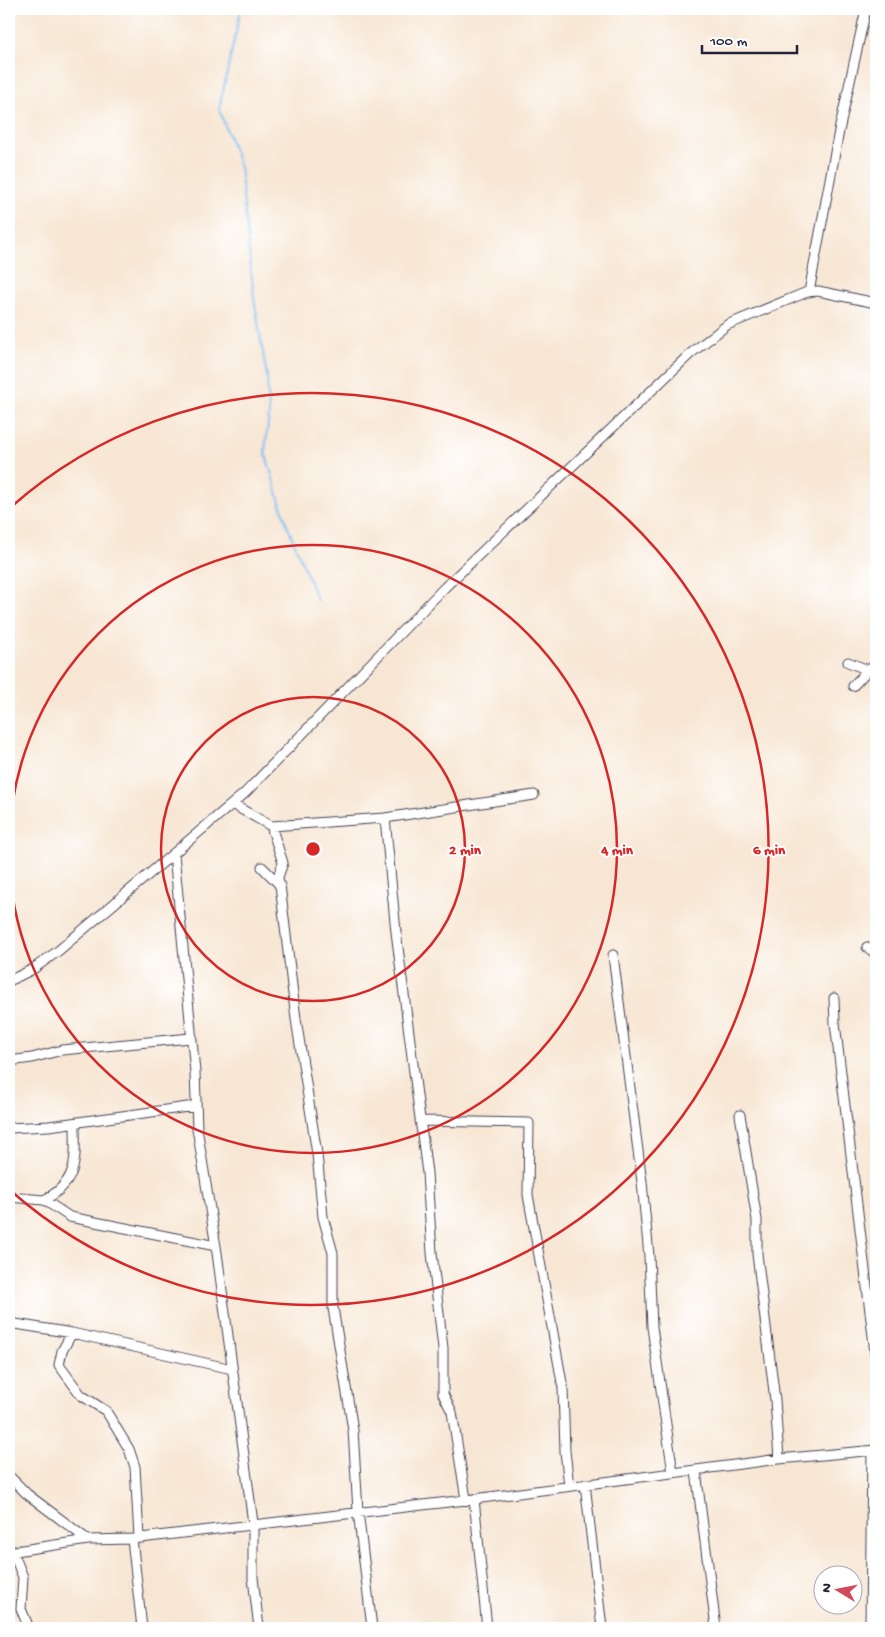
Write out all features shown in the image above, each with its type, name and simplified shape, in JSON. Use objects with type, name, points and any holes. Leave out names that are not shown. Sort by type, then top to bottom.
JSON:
[{"type":"street","points":[[809,292],[839,132],[866,9]]},
{"type":"street","points":[[9,980],[26,973],[58,951],[232,804],[445,587],[690,354],[727,324],[796,295],[809,292],[818,291],[876,303]]},
{"type":"street","points":[[848,662],[872,667]]},
{"type":"street","points":[[853,686],[872,667]]},
{"type":"street","points":[[232,804],[270,826],[385,818],[534,795]]},
{"type":"street","points":[[385,818],[395,925],[420,1121],[443,1348],[443,1394],[452,1412],[470,1499],[487,1628]]},
{"type":"street","points":[[270,826],[283,863],[278,876],[296,1019],[317,1154],[323,1217],[333,1253],[333,1308],[353,1430],[358,1511],[372,1628]]},
{"type":"street","points":[[174,854],[191,1038],[195,1106],[216,1246],[253,1523],[253,1578],[258,1628]]},
{"type":"street","points":[[262,868],[280,885]]},
{"type":"street","points":[[867,946],[876,954]]},
{"type":"street","points":[[613,955],[642,1182],[649,1256],[652,1327],[673,1473]]},
{"type":"street","points":[[834,998],[852,1178],[876,1361]]},
{"type":"street","points":[[9,1061],[32,1058],[62,1050],[191,1038]]},
{"type":"street","points":[[9,1128],[75,1122],[195,1106]]},
{"type":"street","points":[[740,1115],[757,1220],[757,1254],[775,1400],[779,1459]]},
{"type":"street","points":[[420,1121],[529,1123],[528,1195],[563,1388],[565,1452],[569,1486]]},
{"type":"street","points":[[44,1200],[60,1192],[67,1184],[72,1171],[75,1150],[75,1122]]},
{"type":"street","points":[[9,1197],[44,1200],[70,1217],[216,1246]]},
{"type":"street","points":[[9,1323],[72,1333],[232,1369]]},
{"type":"street","points":[[72,1333],[62,1351],[58,1365],[81,1394],[106,1411],[129,1449],[135,1467],[135,1538],[142,1628]]},
{"type":"street","points":[[29,1628],[21,1609],[23,1577],[11,1552],[88,1540],[135,1538],[470,1499],[779,1459],[874,1450],[870,1628]]},
{"type":"street","points":[[696,1471],[716,1628]]},
{"type":"street","points":[[9,1476],[27,1494],[88,1540]]},
{"type":"street","points":[[585,1484],[602,1628]]},
{"type":"waterway","points":[[241,9],[219,109],[240,167],[254,298],[267,377],[269,413],[265,452],[286,522],[317,600]]}]
